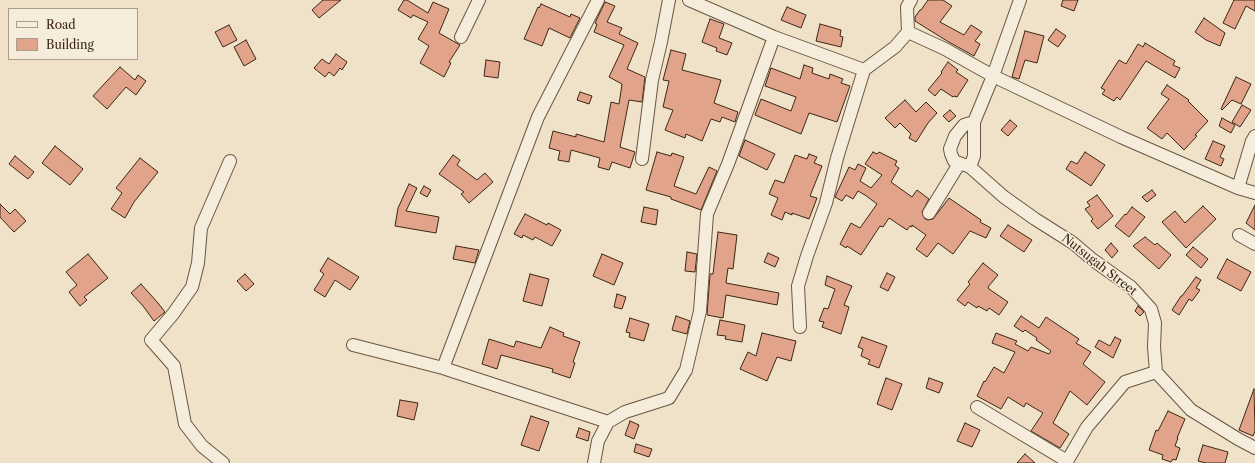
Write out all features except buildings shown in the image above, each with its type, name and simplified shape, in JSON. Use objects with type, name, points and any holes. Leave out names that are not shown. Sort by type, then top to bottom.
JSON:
[{"type":"street","points":[[462,37],[476,0]]},
{"type":"street","points":[[443,368],[538,117],[598,0]]},
{"type":"street","points":[[642,159],[652,80],[669,0]]},
{"type":"street","points":[[689,0],[774,37],[864,70]]},
{"type":"street","points":[[800,327],[798,286],[826,203],[837,158],[864,70],[895,47],[908,32],[907,6],[911,0]]},
{"type":"street","points":[[929,213],[964,166],[974,156],[974,122],[993,76],[1020,0]]},
{"type":"street","points":[[908,32],[945,49],[993,76],[1121,137],[1238,188],[1255,193]]},
{"type":"street","points":[[594,463],[598,441],[608,422],[625,412],[669,398],[686,370],[700,311],[708,214],[728,164],[774,37]]},
{"type":"street","points":[[964,166],[954,161],[950,149],[955,136],[964,125],[974,122]]},
{"type":"street","points":[[1238,188],[1252,141],[1255,136]]},
{"type":"street","points":[[223,463],[202,446],[185,424],[174,366],[151,340],[173,314],[192,287],[198,263],[201,228],[230,161]]},
{"type":"street","name":"Nutsugah Street","points":[[964,166],[1004,197],[1073,243],[1093,260],[1131,287],[1152,309],[1156,372]]},
{"type":"street","points":[[1239,235],[1255,244]]},
{"type":"street","points":[[353,345],[443,368],[608,422]]},
{"type":"street","points":[[977,407],[1066,462],[1087,427],[1126,382],[1156,372],[1191,410],[1255,448]]}]
